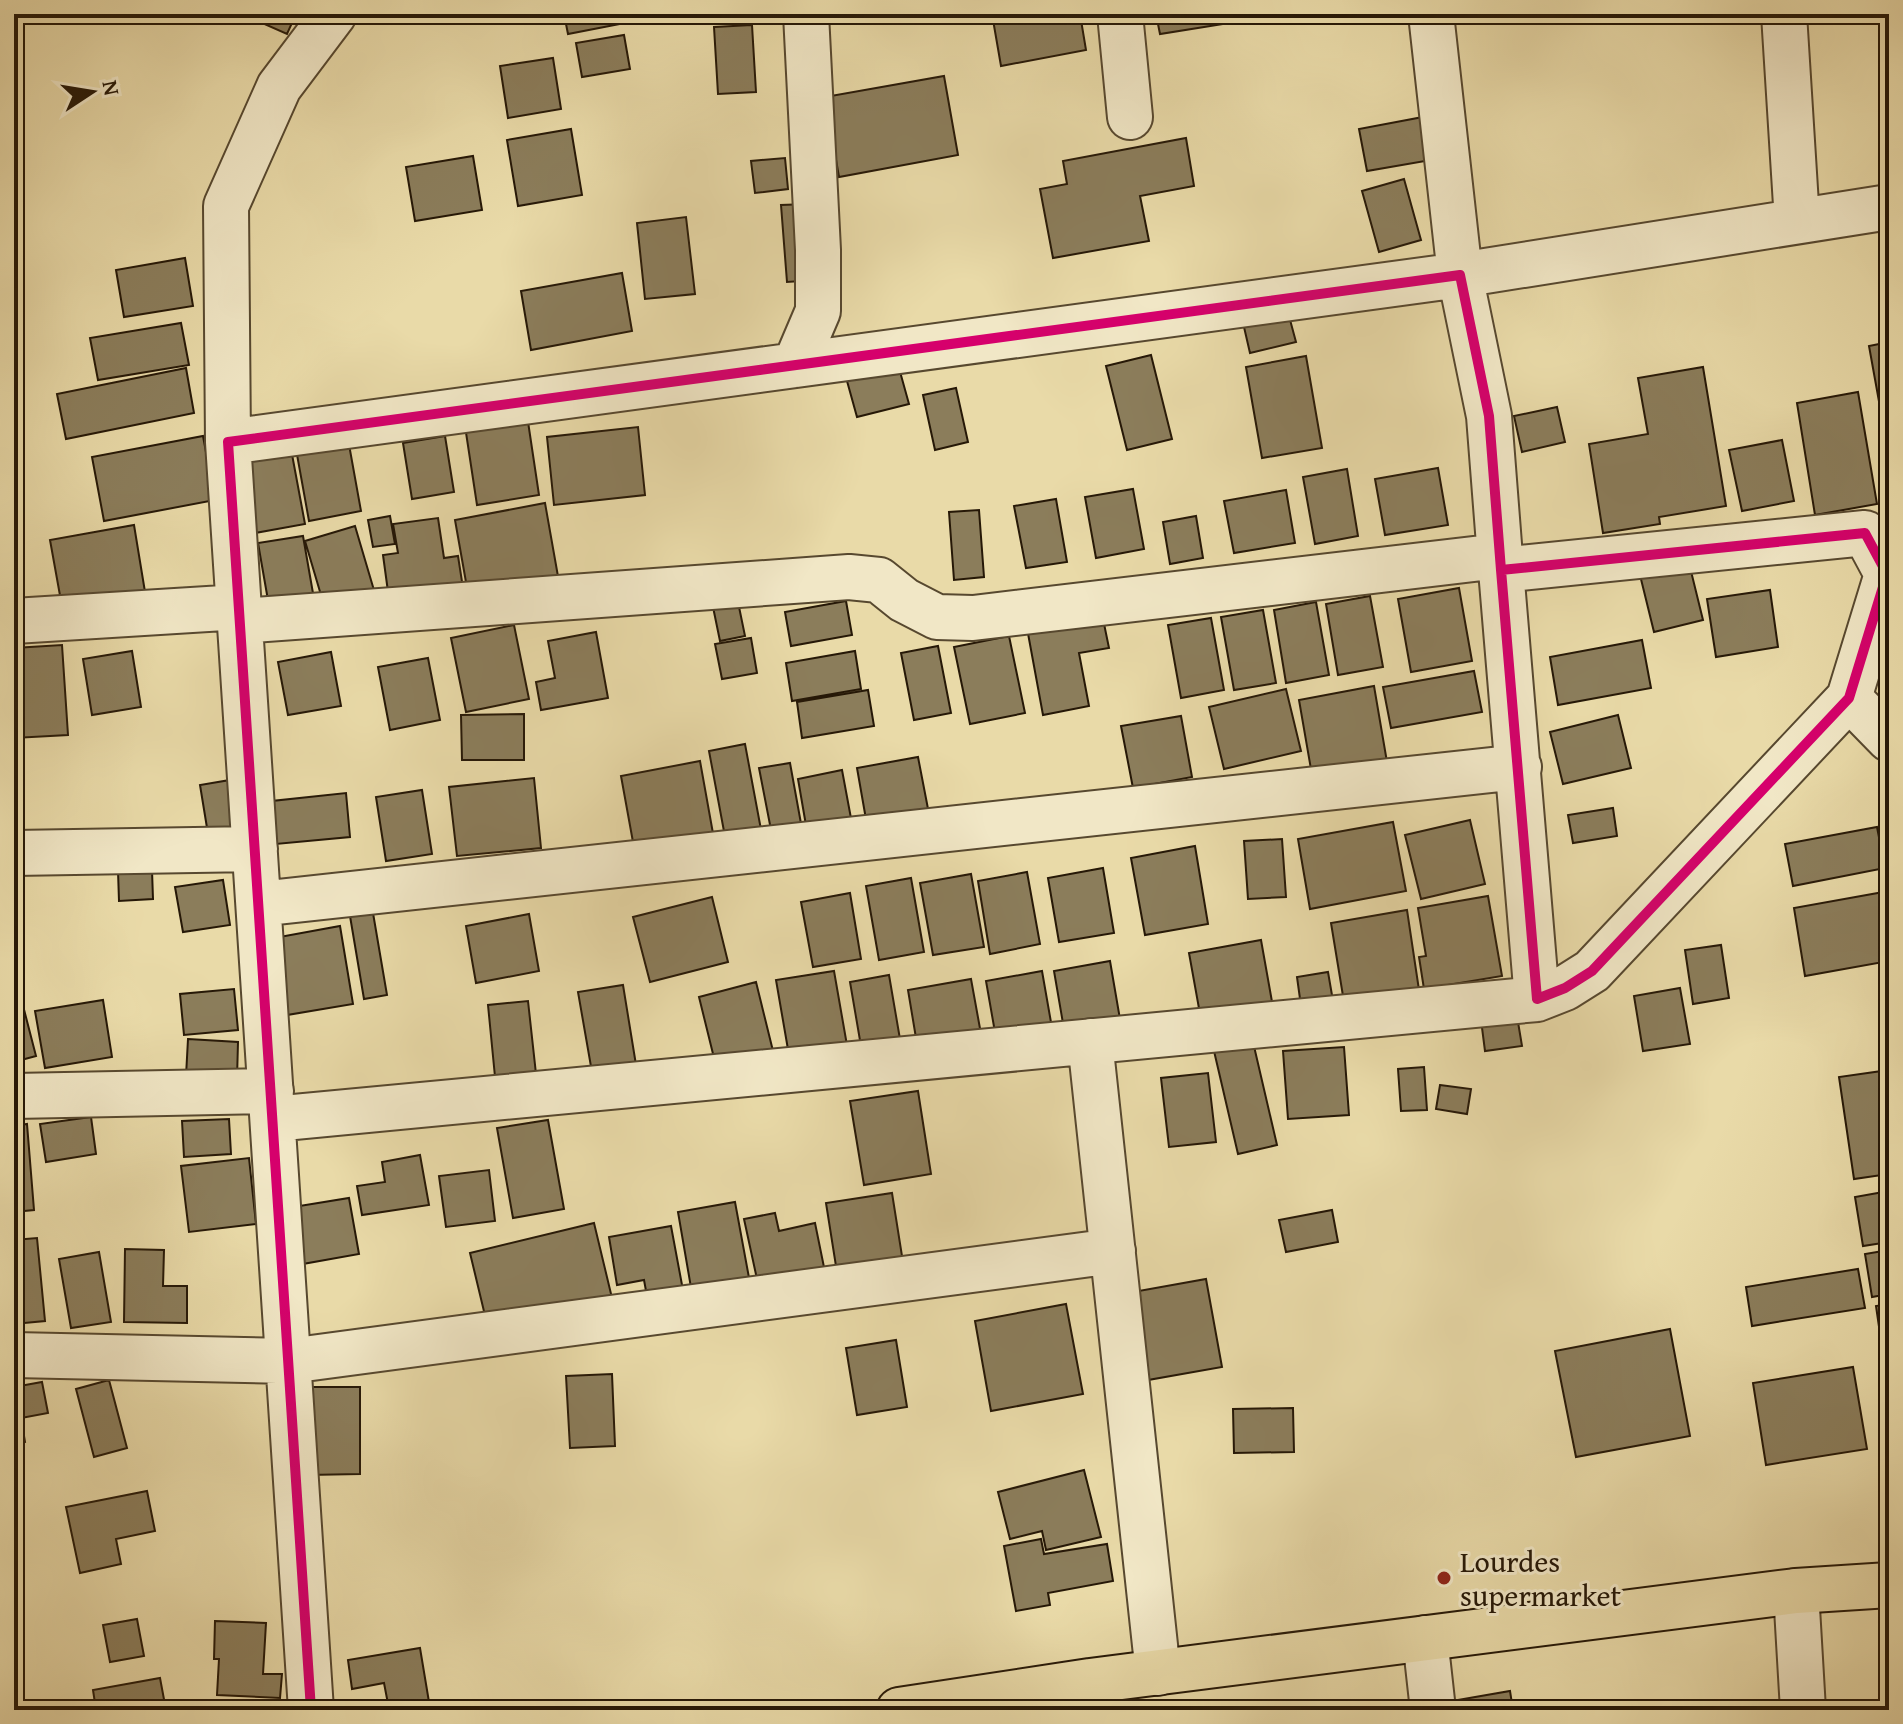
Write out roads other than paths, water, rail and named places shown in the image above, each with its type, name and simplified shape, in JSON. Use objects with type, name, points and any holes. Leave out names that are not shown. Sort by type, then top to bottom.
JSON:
[{"type":"main road","points":[[899,1710],[1158,1673],[1796,1591],[1889,1585]]},
{"type":"street","points":[[311,1710],[228,442],[226,206],[279,87],[334,14]]},
{"type":"street","points":[[795,365],[818,311],[818,250],[806,14]]},
{"type":"street","points":[[1120,14],[1130,117]]},
{"type":"street","points":[[1431,14],[1460,275],[1489,416],[1537,999]]},
{"type":"street","points":[[1784,14],[1797,221]]},
{"type":"street","points":[[228,442],[1460,275],[1889,207]]},
{"type":"street","points":[[14,621],[240,614],[849,577],[879,580],[904,600],[937,617],[973,618],[1500,563],[1865,533],[1888,573],[1849,698],[1592,971],[1565,988],[1537,999],[1090,1041],[272,1105],[14,1096]]},
{"type":"street","points":[[1849,698],[1889,739]]},
{"type":"street","points":[[259,904],[1519,767]]},
{"type":"street","points":[[14,853],[255,849]]},
{"type":"street","points":[[1090,1041],[1158,1673]]},
{"type":"street","points":[[14,1355],[289,1361],[1113,1251]]},
{"type":"street","points":[[1796,1591],[1803,1710]]},
{"type":"street","points":[[1425,1638],[1433,1710]]},
{"type":"place","name":"Lourdes supermarket","points":[[1444,1578]]}]
